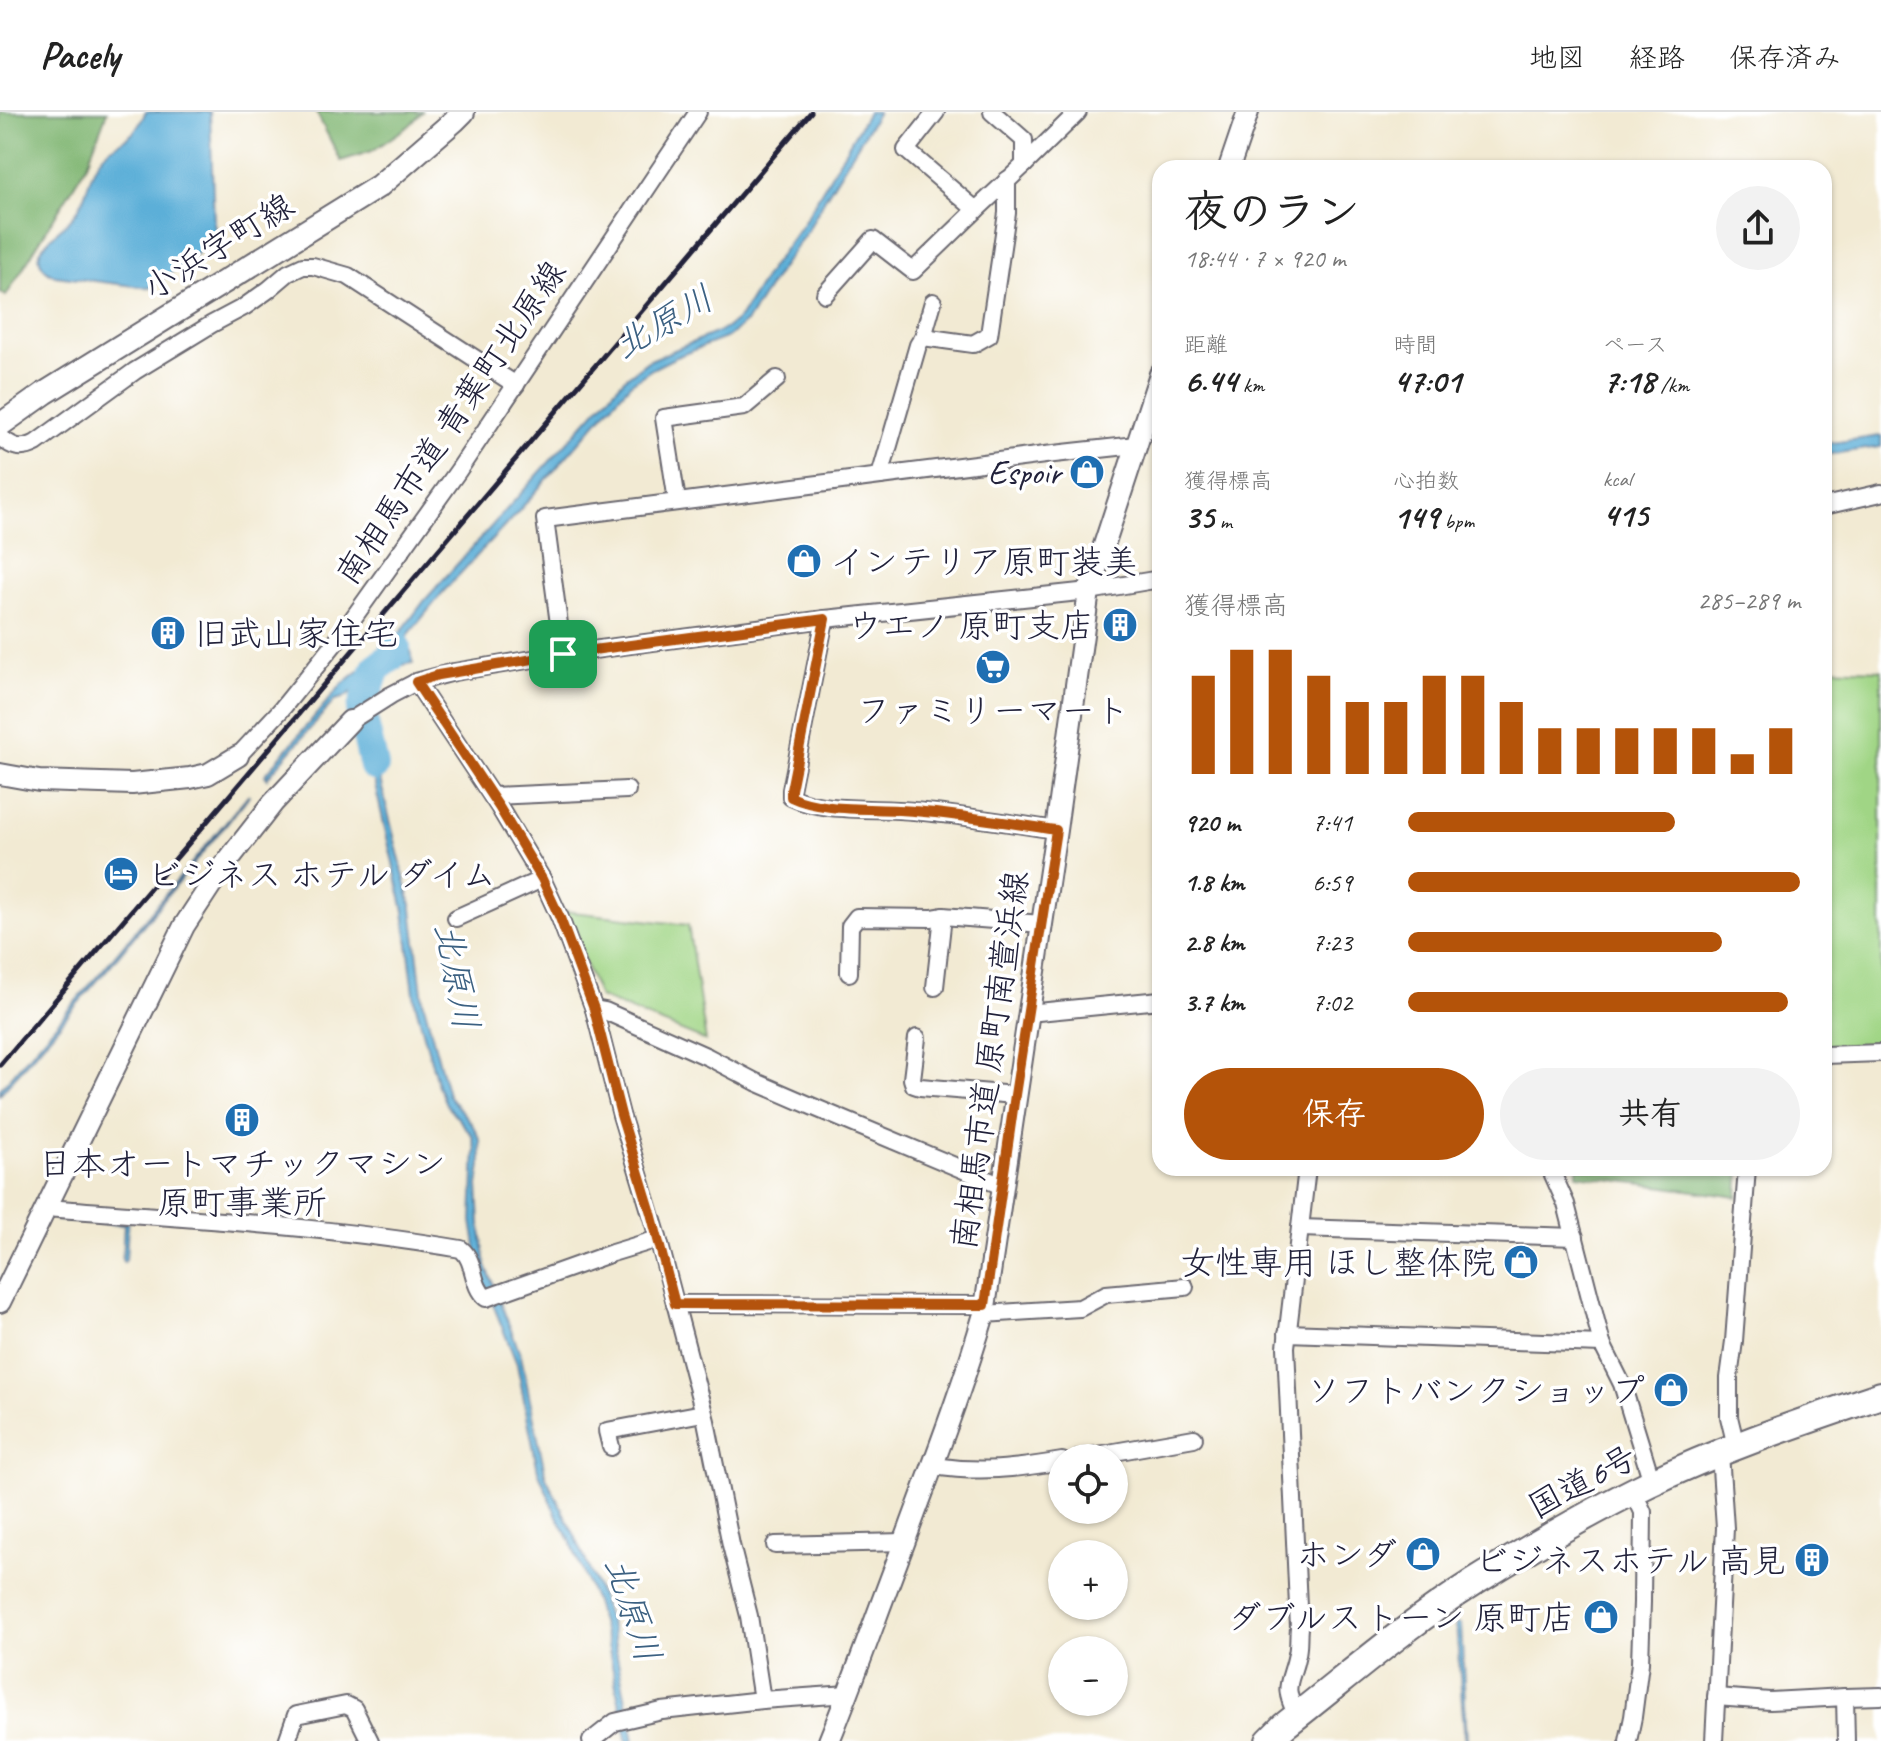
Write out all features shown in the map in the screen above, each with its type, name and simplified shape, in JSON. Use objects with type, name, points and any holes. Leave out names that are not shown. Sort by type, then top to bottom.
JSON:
[{"type":"highway","name":"国道6号","points":[[1282,1732],[1401,1633],[1471,1584],[1642,1487],[1728,1450],[1881,1395]]},
{"type":"main road","name":"小浜字町線","points":[[0,425],[45,393],[379,186],[463,112]]},
{"type":"street","name":"南相馬市道 青葉町北原線","points":[[238,756],[280,711],[339,638],[458,471],[698,112]]},
{"type":"street","points":[[936,112],[906,150],[976,210]]},
{"type":"street","points":[[992,112],[1024,140],[1024,165]]},
{"type":"street","points":[[825,294],[873,240],[913,271],[1078,112]]},
{"type":"street","points":[[1232,160],[1248,112]]},
{"type":"street","points":[[923,337],[973,344],[989,335],[1007,213],[1007,180]]},
{"type":"street","points":[[289,242],[296,269]]},
{"type":"street","points":[[0,437],[11,447],[27,447],[36,443],[135,371],[244,307],[288,273],[303,266],[348,276],[516,385]]},
{"type":"street","points":[[880,476],[933,302]]},
{"type":"street","points":[[677,501],[664,418],[744,407],[777,379]]},
{"type":"street","name":"南相馬市道 原町南萱浜線","points":[[829,1741],[933,1466],[971,1360],[984,1309],[1089,591],[1152,398]]},
{"type":"street","points":[[563,654],[545,519],[1136,445]]},
{"type":"street","points":[[1832,504],[1881,493]]},
{"type":"street","points":[[0,1302],[184,926],[222,868],[273,803],[350,721],[391,695],[438,675],[563,654],[825,619],[1089,591],[1152,580]]},
{"type":"street","points":[[825,619],[791,797],[834,807],[910,810],[1056,830]]},
{"type":"street","points":[[416,682],[492,796],[542,879],[594,1009],[703,1413],[749,1616],[762,1700]]},
{"type":"street","points":[[0,774],[53,782],[132,784],[208,774],[238,756]]},
{"type":"street","points":[[492,796],[627,790]]},
{"type":"street","points":[[456,918],[542,879]]},
{"type":"street","points":[[849,973],[850,926],[857,917],[943,916],[1042,924]]},
{"type":"street","points":[[935,987],[943,916]]},
{"type":"street","points":[[1028,1013],[1152,1001]]},
{"type":"street","points":[[594,1009],[605,1011],[816,1108],[1002,1186]]},
{"type":"street","points":[[917,1038],[914,1085],[1015,1095]]},
{"type":"street","points":[[1832,1055],[1881,1053]]},
{"type":"street","points":[[1282,1732],[1290,1703],[1287,1688],[1298,1653],[1299,1628],[1286,1347],[1306,1176]]},
{"type":"street","points":[[1554,1176],[1566,1204],[1602,1344],[1622,1384],[1642,1487],[1640,1663],[1628,1741]]},
{"type":"street","points":[[1714,1741],[1729,1378],[1746,1176]]},
{"type":"street","points":[[46,1208],[331,1231],[461,1249],[467,1254],[480,1293],[493,1296],[658,1239]]},
{"type":"street","points":[[1300,1228],[1575,1237]]},
{"type":"street","points":[[675,1304],[1080,1308],[1106,1294],[1185,1287]]},
{"type":"street","points":[[1287,1333],[1602,1344]]},
{"type":"street","points":[[611,1447],[607,1431],[703,1413]]},
{"type":"street","points":[[1128,1450],[1194,1438]]},
{"type":"street","points":[[933,1466],[997,1471],[1048,1463]]},
{"type":"street","points":[[775,1545],[904,1542]]},
{"type":"street","points":[[591,1741],[615,1722],[662,1711],[848,1694]]},
{"type":"street","points":[[1716,1697],[1770,1701],[1881,1696]]},
{"type":"street","points":[[1845,1697],[1846,1741]]},
{"type":"street","points":[[287,1741],[296,1715],[346,1705],[354,1709],[370,1741]]},
{"type":"green space","points":[[0,112],[107,112],[87,164],[6,296],[0,293]]},
{"type":"green space","points":[[316,112],[422,112],[410,125],[372,151],[341,161]]},
{"type":"green space","points":[[1832,668],[1881,670],[1881,1049],[1832,1049]]},
{"type":"green space","points":[[563,911],[688,925],[706,1041],[599,997]]},
{"type":"green space","points":[[1584,1176],[1739,1176],[1738,1197]]},
{"type":"water","points":[[146,112],[210,112],[214,223],[218,238],[150,288],[55,276],[39,259],[41,251],[77,211],[102,156],[133,133]]},
{"type":"water","points":[[868,112],[878,112],[808,230],[747,321],[728,337],[676,357],[630,384],[443,592],[404,640],[411,651],[413,663],[387,668],[343,698],[335,700],[267,778],[265,775],[341,685],[383,652],[425,600],[624,379],[648,361],[725,329],[740,317],[803,223]]},
{"type":"water","points":[[1881,436],[1881,447],[1832,454],[1832,443]]},
{"type":"water","points":[[369,722],[377,768],[412,909],[423,1001],[448,1095],[472,1124],[480,1140],[478,1185],[486,1265],[521,1356],[546,1477],[576,1538],[612,1631],[634,1741],[627,1741],[609,1650],[595,1602],[538,1471],[517,1364],[480,1272],[472,1221],[475,1149],[472,1135],[446,1104],[438,1086],[415,1002],[404,911],[367,750],[357,731]]},
{"type":"water","points":[[248,795],[109,967],[0,1094],[0,1089]]},
{"type":"water","points":[[56,1217],[128,1223],[126,1260],[122,1260],[124,1225],[56,1220]]},
{"type":"water","points":[[1456,1624],[1461,1624],[1467,1741],[1465,1741]]},
{"type":"waterway","name":"北原川","points":[[374,766],[361,711],[376,668],[390,658],[396,647]]},
{"type":"railway","points":[[0,1065],[811,112]]},
{"type":"place","name":"Espoir","points":[[1087,472]]},
{"type":"place","name":"インテリア原町装美","points":[[804,561]]},
{"type":"place","name":"ウエノ 原町支店","points":[[1120,625]]},
{"type":"place","name":"旧武山家住宅","points":[[168,633]]},
{"type":"place","name":"ファミリーマート","points":[[993,667]]},
{"type":"place","name":"ビジネス ホテル ダイム","points":[[121,874]]},
{"type":"place","name":"日本オートマチックマシン 原町事業所","points":[[242,1120]]},
{"type":"place","name":"女性専用 ほし整体院","points":[[1521,1262]]},
{"type":"place","name":"ソフトバンクショップ","points":[[1671,1390]]},
{"type":"place","name":"ホンダ","points":[[1423,1554]]},
{"type":"place","name":"ビジネスホテル 高見","points":[[1812,1560]]},
{"type":"place","name":"ダブルストーン 原町店","points":[[1601,1617]]},
{"type":"route","points":[[825,619],[791,797],[834,807],[910,810],[1056,830],[985,1305],[675,1304],[594,1009],[560,918],[542,879],[499,807],[416,682],[438,675],[563,654],[825,619]]}]
